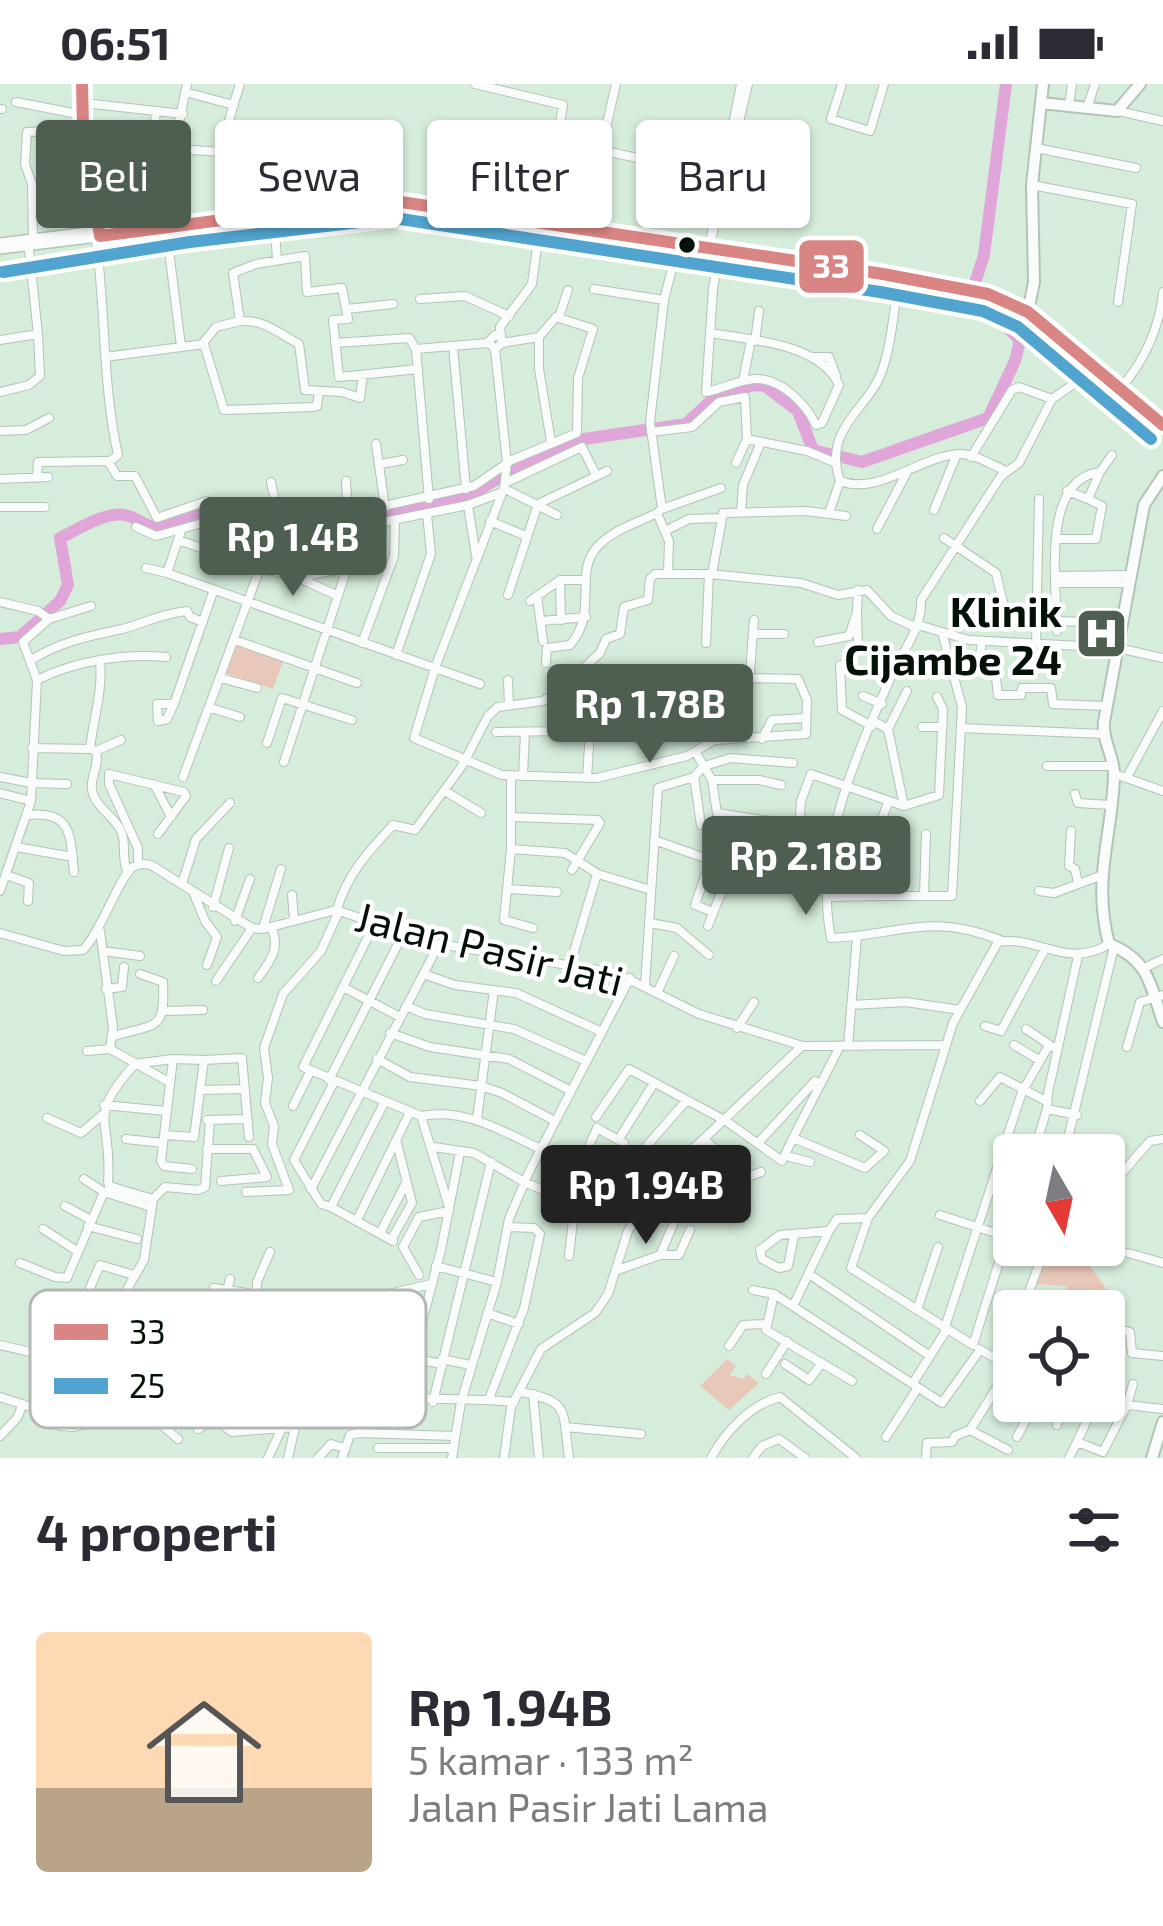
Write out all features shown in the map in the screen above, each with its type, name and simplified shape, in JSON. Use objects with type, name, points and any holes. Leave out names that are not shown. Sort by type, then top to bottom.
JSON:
[{"type":"highway","points":[[403,203],[539,230],[713,246],[988,294],[1028,312],[1163,425]]},
{"type":"highway","points":[[0,250],[164,228]]},
{"type":"main road","points":[[82,84],[98,238]]},
{"type":"street","points":[[229,120],[241,84]]},
{"type":"street","points":[[476,84],[522,89],[563,105],[560,120]]},
{"type":"street","points":[[608,120],[616,84]]},
{"type":"street","points":[[737,120],[745,84]]},
{"type":"street","points":[[842,84],[831,119],[870,131],[884,84]]},
{"type":"street","points":[[1028,312],[1035,264],[1032,185],[1043,84]]},
{"type":"street","points":[[1069,107],[1072,84]]},
{"type":"street","points":[[1088,108],[1095,84]]},
{"type":"street","points":[[1117,111],[1140,84]]},
{"type":"street","points":[[181,120],[186,88],[233,105]]},
{"type":"street","points":[[16,102],[83,116]]},
{"type":"street","points":[[1041,103],[1161,118]]},
{"type":"street","points":[[155,111],[156,120]]},
{"type":"street","points":[[0,392],[29,385],[40,376],[32,184],[25,164],[27,132],[83,116],[183,114]]},
{"type":"street","points":[[1035,148],[1136,168]]},
{"type":"street","points":[[1032,185],[1132,204],[1118,302]]},
{"type":"street","points":[[164,228],[181,346]]},
{"type":"street","points":[[275,228],[277,260]]},
{"type":"street","points":[[710,333],[813,357],[837,377],[838,391],[819,426],[800,401],[772,382],[743,381],[706,392],[715,228]]},
{"type":"street","points":[[539,230],[526,289],[507,315],[496,342],[505,479],[414,739],[523,776],[587,778],[696,753],[713,740],[751,678],[754,620]]},
{"type":"street","points":[[0,478],[43,478],[38,462],[110,461],[118,455],[106,398],[98,238]]},
{"type":"street","points":[[668,572],[669,549],[659,511],[651,428],[664,300],[678,244]]},
{"type":"street","points":[[240,321],[233,273],[305,256],[308,292],[341,289],[347,309],[348,319],[333,320],[339,376],[418,369]]},
{"type":"street","points":[[829,514],[840,481],[836,460],[852,413],[881,372],[899,278]]},
{"type":"street","points":[[594,289],[664,300]]},
{"type":"street","points":[[560,317],[568,290]]},
{"type":"street","points":[[1118,390],[1138,363],[1160,318],[1163,292]]},
{"type":"street","points":[[420,299],[465,296],[507,315]]},
{"type":"street","points":[[347,309],[393,304]]},
{"type":"street","points":[[743,381],[759,311]]},
{"type":"street","points":[[146,525],[207,501],[300,523],[394,521],[468,506],[551,442],[572,436],[580,428],[578,379],[594,332],[591,326],[560,317],[552,318],[538,337],[551,442]]},
{"type":"street","points":[[105,356],[203,344],[216,327],[257,320],[280,328],[299,344],[304,389],[360,398],[363,375]]},
{"type":"street","points":[[0,340],[37,335]]},
{"type":"street","points":[[416,349],[538,337]]},
{"type":"street","points":[[335,343],[409,338],[416,349],[429,499]]},
{"type":"street","points":[[203,344],[211,356],[224,410],[313,407],[319,391]]},
{"type":"street","points":[[453,347],[466,489]]},
{"type":"street","points":[[1095,369],[1052,399],[1019,463],[1007,471],[921,600],[923,617],[890,679],[845,786],[826,895],[830,937],[940,924],[1078,956],[1112,945],[1144,968],[1159,996],[1163,1022]]},
{"type":"street","points":[[971,457],[1012,390],[1019,386],[1052,399]]},
{"type":"street","points":[[651,428],[692,427],[719,402],[745,397],[747,439],[736,463]]},
{"type":"street","points":[[0,431],[26,430],[49,418]]},
{"type":"street","points":[[747,439],[836,460]]},
{"type":"street","points":[[741,514],[743,485],[761,442]]},
{"type":"street","points":[[376,444],[386,507]]},
{"type":"street","points":[[110,461],[117,476],[135,476],[146,525],[156,536],[179,535],[217,518],[293,540],[386,507],[505,479],[582,447],[596,475]]},
{"type":"street","points":[[840,481],[856,484],[957,454],[1007,471]]},
{"type":"street","points":[[934,510],[957,454]]},
{"type":"street","points":[[1088,499],[1112,454]]},
{"type":"street","points":[[381,464],[403,460]]},
{"type":"street","points":[[508,596],[538,504],[607,471]]},
{"type":"street","points":[[878,529],[907,472]]},
{"type":"street","points":[[1086,622],[1057,626],[1057,534],[1067,491],[1085,476],[1100,472]]},
{"type":"street","points":[[1118,773],[1103,734],[1107,706],[1146,500],[1163,476]]},
{"type":"street","points":[[505,479],[556,515]]},
{"type":"street","points":[[284,762],[347,568],[346,481]]},
{"type":"street","points":[[271,482],[279,520]]},
{"type":"street","points":[[546,663],[546,649],[572,644],[586,617],[589,558],[596,548],[614,533],[659,511],[721,488]]},
{"type":"street","points":[[1057,534],[1082,540],[1098,535],[1101,504],[1067,491]]},
{"type":"street","points":[[1036,645],[1039,499]]},
{"type":"street","points":[[468,506],[476,557]]},
{"type":"street","points":[[0,507],[45,507]]},
{"type":"street","points":[[706,643],[711,574],[723,513],[846,516]]},
{"type":"street","points":[[397,655],[431,554],[433,536],[427,514]]},
{"type":"street","points":[[665,531],[689,519],[721,518]]},
{"type":"street","points":[[490,520],[526,536]]},
{"type":"street","points":[[362,643],[394,556],[394,521]]},
{"type":"street","points":[[179,535],[338,596]]},
{"type":"street","points":[[166,573],[179,535]]},
{"type":"street","points":[[944,538],[996,573],[1004,607]]},
{"type":"street","points":[[146,568],[480,685]]},
{"type":"street","points":[[183,778],[260,568]]},
{"type":"street","points":[[297,577],[347,568]]},
{"type":"street","points":[[245,1192],[289,1190],[272,1144],[264,1048],[283,994],[321,951],[352,869],[393,825],[415,830],[465,760],[488,716],[557,692],[599,652],[606,639],[620,634],[626,605],[645,603],[652,576],[711,574],[802,584],[838,595],[873,592],[890,614],[943,636],[1118,648],[1163,658]]},
{"type":"street","points":[[1057,580],[1129,579]]},
{"type":"street","points":[[543,641],[534,598],[560,580],[586,580]]},
{"type":"street","points":[[560,580],[561,620]]},
{"type":"street","points":[[858,590],[858,648]]},
{"type":"street","points":[[174,704],[213,592]]},
{"type":"street","points":[[0,602],[47,617]]},
{"type":"street","points":[[0,891],[31,801],[37,680],[25,638],[47,617],[91,606]]},
{"type":"street","points":[[31,660],[64,642],[158,614],[187,611],[203,622]]},
{"type":"street","points":[[818,642],[843,644],[857,612]]},
{"type":"street","points":[[541,621],[586,617]]},
{"type":"street","points":[[754,634],[784,634]]},
{"type":"street","points":[[654,840],[753,875],[765,867],[826,895],[952,894],[961,728],[959,692],[943,636]]},
{"type":"street","points":[[235,640],[357,682]]},
{"type":"street","points":[[982,641],[979,663],[994,670],[998,695],[1022,695],[1022,688],[1051,688],[1053,704],[1107,706]]},
{"type":"street","points":[[37,680],[128,656],[166,657]]},
{"type":"street","points":[[100,661],[99,717],[92,727],[98,762],[92,792],[122,832],[127,871]]},
{"type":"street","points":[[840,665],[844,712],[888,729]]},
{"type":"street","points":[[221,678],[257,688]]},
{"type":"street","points":[[713,740],[806,734],[804,685],[798,680],[751,678]]},
{"type":"street","points":[[508,680],[509,705]]},
{"type":"street","points":[[578,698],[722,684]]},
{"type":"street","points":[[672,729],[699,685]]},
{"type":"street","points":[[904,806],[888,729],[907,691]]},
{"type":"street","points":[[496,732],[642,735],[643,693]]},
{"type":"street","points":[[863,696],[882,704]]},
{"type":"street","points":[[267,743],[282,698],[352,720]]},
{"type":"street","points":[[605,732],[607,698]]},
{"type":"street","points":[[830,862],[792,860],[810,775],[904,806],[939,795],[943,709],[937,698]]},
{"type":"street","points":[[587,778],[592,699]]},
{"type":"street","points":[[555,732],[558,705]]},
{"type":"street","points":[[211,708],[240,718]]},
{"type":"street","points":[[1071,1134],[1112,945],[1100,875],[1110,805],[1118,773],[1163,711]]},
{"type":"street","points":[[762,739],[772,720],[806,718]]},
{"type":"street","points":[[922,727],[943,727]]},
{"type":"street","points":[[961,728],[1103,734]]},
{"type":"street","points":[[523,776],[525,732]]},
{"type":"street","points":[[32,748],[93,750],[121,740]]},
{"type":"street","points":[[696,753],[712,780],[719,815],[769,820]]},
{"type":"street","points":[[645,985],[658,788],[731,758],[793,764]]},
{"type":"street","points":[[1047,766],[1118,773],[1163,791]]},
{"type":"street","points":[[511,775],[504,920],[533,928]]},
{"type":"street","points":[[138,864],[138,848],[107,776],[184,792],[186,796],[158,834]]},
{"type":"street","points":[[0,777],[67,784]]},
{"type":"street","points":[[694,777],[701,825]]},
{"type":"street","points":[[712,780],[781,785]]},
{"type":"street","points":[[154,784],[171,817]]},
{"type":"street","points":[[445,791],[481,813]]},
{"type":"street","points":[[0,793],[31,801]]},
{"type":"street","points":[[1075,794],[1078,802],[1110,805]]},
{"type":"street","points":[[182,884],[196,839],[230,803]]},
{"type":"street","points":[[880,896],[878,832],[888,803]]},
{"type":"street","points":[[27,815],[59,818],[69,833],[74,872]]},
{"type":"street","points":[[511,817],[598,820],[575,865]]},
{"type":"street","points":[[1071,831],[1069,866],[1075,869],[1078,884]]},
{"type":"street","points":[[924,896],[926,834]]},
{"type":"street","points":[[16,847],[73,857]]},
{"type":"street","points":[[213,907],[229,848]]},
{"type":"street","points":[[511,849],[562,852],[575,865],[652,890]]},
{"type":"street","points":[[711,859],[695,904],[713,912]]},
{"type":"street","points":[[0,933],[83,950],[100,929],[127,871],[138,864],[163,869],[213,907],[236,921],[262,928],[277,941],[274,955],[258,978]]},
{"type":"street","points":[[708,926],[730,867]]},
{"type":"street","points":[[216,981],[262,928],[280,868]]},
{"type":"street","points":[[570,964],[598,874]]},
{"type":"street","points":[[6,875],[29,884],[28,901]]},
{"type":"street","points":[[1039,891],[1052,893],[1100,875]]},
{"type":"street","points":[[236,921],[250,879]]},
{"type":"street","points":[[508,889],[557,892]]},
{"type":"street","points":[[194,892],[217,937],[207,964]]},
{"type":"street","points":[[292,895],[294,919]]},
{"type":"street","name":"Jalan Pasir Jati","points":[[262,928],[338,910],[439,944],[630,978],[737,1028]]},
{"type":"street","points":[[375,923],[304,1065],[310,1072],[410,1112],[477,1119],[541,1149]]},
{"type":"street","points":[[650,923],[676,928],[709,955]]},
{"type":"street","points":[[100,929],[114,1036],[110,1049]]},
{"type":"street","points":[[404,932],[294,1160],[318,1202],[403,1247],[419,1275]]},
{"type":"street","points":[[787,1159],[844,1046],[857,937]]},
{"type":"street","points":[[952,1458],[955,1436],[970,1430],[1007,1368],[851,1268],[868,1218],[916,1148],[945,1046],[1000,940]]},
{"type":"street","points":[[310,1189],[439,944]]},
{"type":"street","points":[[985,1026],[1001,1031],[1045,949]]},
{"type":"street","points":[[103,951],[140,956]]},
{"type":"street","points":[[658,992],[674,956]]},
{"type":"street","points":[[1039,1134],[1054,1046],[1078,956]]},
{"type":"street","points":[[1144,968],[1163,959]]},
{"type":"street","points":[[106,988],[122,987],[124,967]]},
{"type":"street","points":[[114,1036],[160,1022],[163,982],[140,974]]},
{"type":"street","points":[[422,974],[454,985],[536,999],[602,1032]]},
{"type":"street","points":[[378,1448],[452,1453],[470,1366],[524,1182],[630,978]]},
{"type":"street","points":[[343,988],[400,1017]]},
{"type":"street","points":[[477,1119],[494,990]]},
{"type":"street","points":[[1127,1048],[1139,1004],[1159,996]]},
{"type":"street","points":[[754,1002],[737,1028],[803,1046],[945,1046]]},
{"type":"street","points":[[851,1005],[895,1002],[960,1010]]},
{"type":"street","points":[[406,1006],[425,1015],[514,1029],[586,1062]]},
{"type":"street","points":[[164,1011],[203,1010]]},
{"type":"street","points":[[1027,1029],[1054,1046]]},
{"type":"street","points":[[390,1033],[430,1047],[509,1059],[571,1091]]},
{"type":"street","points":[[1014,1045],[1039,1060]]},
{"type":"street","points":[[504,1458],[514,1402],[541,1349],[596,1313],[608,1294],[641,1206],[673,1165],[803,1046]]},
{"type":"street","points":[[886,1437],[946,1328],[1022,1091],[1039,1060],[1054,1046]]},
{"type":"street","points":[[87,1052],[110,1049],[170,1082]]},
{"type":"street","points":[[152,1203],[110,1186],[110,1154],[101,1116],[104,1105],[138,1063],[242,1058],[249,1137]]},
{"type":"street","points":[[173,1059],[164,1166],[192,1168]]},
{"type":"street","points":[[377,1059],[410,1077],[502,1093],[555,1121]]},
{"type":"street","points":[[126,1290],[149,1245],[152,1203],[165,1186],[205,1187],[204,1060]]},
{"type":"street","points":[[596,1118],[629,1069],[787,1159],[810,1162]]},
{"type":"street","points":[[292,1106],[310,1072]]},
{"type":"street","points":[[980,1101],[998,1078],[1047,1105],[1077,1115]]},
{"type":"street","points":[[759,1142],[815,1081]]},
{"type":"street","points":[[622,1134],[654,1083]]},
{"type":"street","points":[[201,1090],[244,1089]]},
{"type":"street","points":[[644,1149],[686,1101]]},
{"type":"street","points":[[332,1207],[384,1102]]},
{"type":"street","points":[[104,1105],[166,1111]]},
{"type":"street","points":[[357,1220],[410,1112]]},
{"type":"street","points":[[71,1143],[101,1116]]},
{"type":"street","points":[[422,1116],[449,1209]]},
{"type":"street","points":[[47,1118],[81,1132]]},
{"type":"street","points":[[205,1120],[246,1118]]},
{"type":"street","points":[[126,1139],[194,1136],[205,1120]]},
{"type":"street","points":[[569,1256],[574,1232],[570,1201],[599,1128],[624,1145],[592,1210],[574,1232]]},
{"type":"street","points":[[794,1138],[862,1168],[884,1150],[860,1136]]},
{"type":"street","points":[[1125,1170],[1150,1141],[1163,1139]]},
{"type":"street","points":[[705,1140],[746,1178]]},
{"type":"street","points":[[396,1142],[419,1217]]},
{"type":"street","points":[[434,1148],[475,1153],[524,1182],[592,1210]]},
{"type":"street","points":[[208,1149],[253,1149],[267,1177],[221,1181]]},
{"type":"street","points":[[426,1310],[460,1152]]},
{"type":"street","points":[[673,1165],[718,1152]]},
{"type":"street","points":[[433,1402],[491,1162]]},
{"type":"street","points":[[661,1253],[683,1201],[761,1172]]},
{"type":"street","points":[[84,1179],[104,1192],[152,1203]]},
{"type":"street","points":[[380,1233],[406,1184]]},
{"type":"street","points":[[20,1263],[64,1279],[104,1192]]},
{"type":"street","points":[[391,1240],[412,1203]]},
{"type":"street","points":[[65,1206],[89,1223],[137,1239]]},
{"type":"street","points":[[403,1247],[419,1217],[449,1209]]},
{"type":"street","points":[[940,1215],[993,1231]]},
{"type":"street","points":[[793,1306],[837,1219],[868,1218]]},
{"type":"street","points":[[489,1400],[519,1324],[540,1234],[534,1228],[508,1227]]},
{"type":"street","points":[[43,1229],[77,1250]]},
{"type":"street","points":[[616,1270],[660,1255],[679,1255],[690,1230]]},
{"type":"street","points":[[794,1236],[788,1266],[779,1268],[762,1259],[760,1250],[773,1238],[829,1231]]},
{"type":"street","points":[[917,1310],[938,1246]]},
{"type":"street","points":[[257,1290],[270,1252]]},
{"type":"street","points":[[1128,1252],[1163,1263]]},
{"type":"street","points":[[89,1290],[100,1265],[134,1276]]},
{"type":"street","points":[[436,1266],[497,1282]]},
{"type":"street","points":[[753,1290],[774,1294],[944,1402],[976,1348],[1001,1266]]},
{"type":"street","points":[[809,1274],[930,1356]]},
{"type":"street","points":[[227,1290],[230,1280]]},
{"type":"street","points":[[406,1290],[433,1284]]},
{"type":"street","points":[[774,1294],[766,1330],[852,1382]]},
{"type":"street","points":[[487,1313],[519,1324]]},
{"type":"street","points":[[728,1346],[743,1325],[766,1324]]},
{"type":"street","points":[[1125,1331],[1130,1332],[1132,1353],[1163,1356]]},
{"type":"street","points":[[766,1375],[787,1341]]},
{"type":"street","points":[[0,1345],[30,1352]]},
{"type":"street","points":[[426,1359],[470,1366]]},
{"type":"street","points":[[785,1364],[808,1380],[822,1363]]},
{"type":"street","points":[[1077,1442],[1103,1452],[1133,1384]]},
{"type":"street","points":[[521,1392],[548,1395],[557,1402],[569,1458]]},
{"type":"street","points":[[533,1394],[539,1458]]},
{"type":"street","points":[[992,1395],[1027,1418],[1017,1437]]},
{"type":"street","points":[[712,1458],[752,1410],[780,1396],[856,1458]]},
{"type":"street","points":[[0,1397],[30,1408]]},
{"type":"street","points":[[426,1401],[514,1402]]},
{"type":"street","points":[[0,1436],[22,1404]]},
{"type":"street","points":[[1127,1405],[1163,1409]]},
{"type":"street","points":[[1069,1458],[1086,1422]]},
{"type":"street","points":[[1157,1451],[1163,1422]]},
{"type":"street","points":[[565,1427],[641,1435]]},
{"type":"street","points":[[166,1428],[178,1439]]},
{"type":"street","points":[[226,1428],[231,1432],[282,1428],[268,1458]]},
{"type":"street","points":[[970,1430],[1008,1450]]},
{"type":"street","points":[[318,1458],[331,1444],[344,1453],[350,1435],[358,1433],[455,1436]]},
{"type":"street","points":[[753,1458],[762,1446],[779,1439],[805,1458]]},
{"type":"street","points":[[926,1458],[927,1443],[952,1442]]},
{"type":"shaded area","points":[[237,644],[283,661],[273,689],[225,673]]},
{"type":"shaded area","points":[[1090,1266],[1107,1290],[1035,1284],[1034,1268]]},
{"type":"shaded area","points":[[727,1359],[736,1366],[729,1375],[743,1379],[747,1374],[759,1383],[729,1410],[700,1386]]},
{"type":"waterway","points":[[0,639],[20,637],[60,601],[68,585],[60,538],[109,516],[125,515],[156,527],[208,509],[291,532],[398,512],[476,492],[524,462],[577,440],[686,424],[714,398],[753,385],[765,386],[798,411],[813,450],[862,462],[988,418],[1020,340],[980,301],[975,283],[984,255],[1006,84]]},
{"type":"transit line","name":"33","points":[[82,84],[83,126],[100,236]]},
{"type":"transit line","name":"33","points":[[100,236],[381,199],[883,274],[988,294],[1028,312],[1163,425]]},
{"type":"transit line","name":"25","points":[[3,272],[190,242],[394,218],[983,311],[1018,327],[1151,439]]},
{"type":"place","name":"Klinik Cijambe 24","points":[[1101,634]]}]
